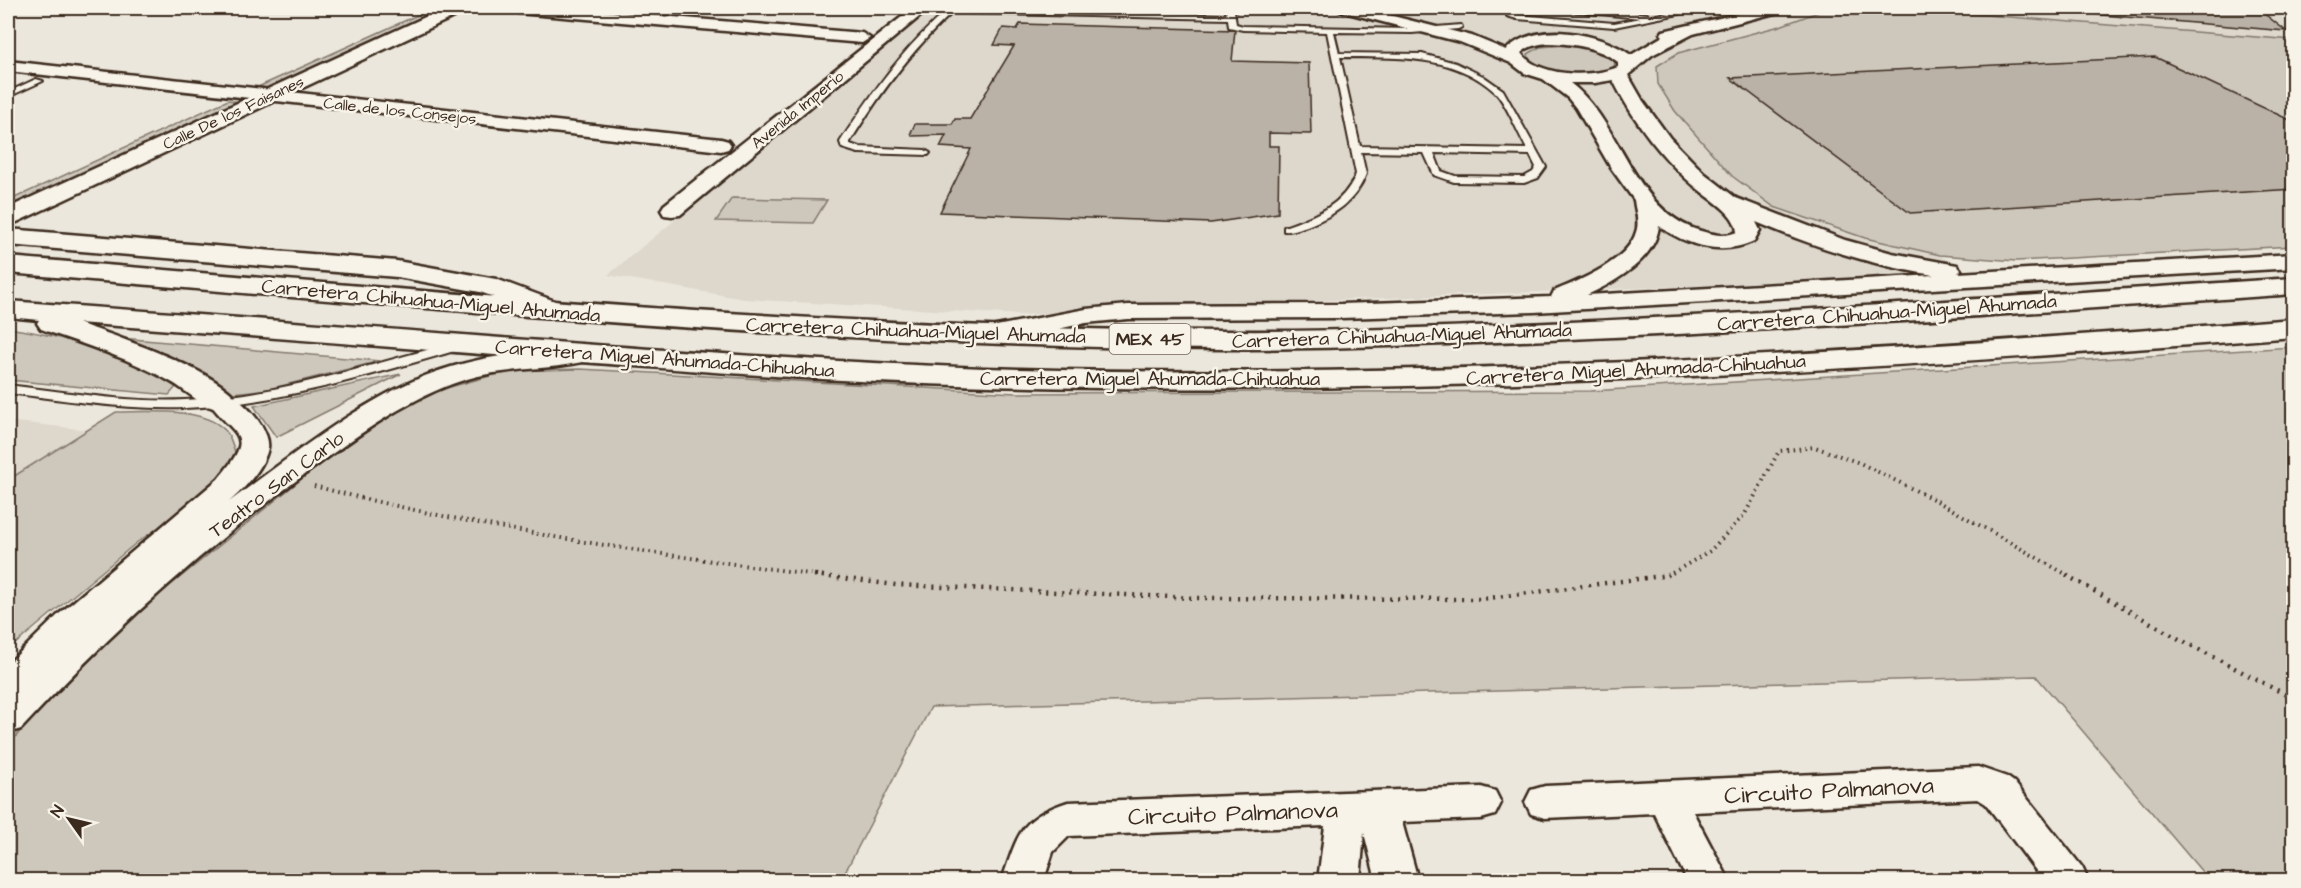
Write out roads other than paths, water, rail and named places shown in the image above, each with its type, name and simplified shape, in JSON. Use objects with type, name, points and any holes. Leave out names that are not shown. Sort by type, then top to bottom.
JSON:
[{"type":"main road","name":"Calle De los Faisanes","points":[[8,195],[426,8]]},
{"type":"main road","name":"Calle De los Faisanes","points":[[8,217],[458,8]]},
{"type":"main road","points":[[8,237],[397,269],[486,285],[553,310]]},
{"type":"main road","name":"Carretera Chihuahua-Miguel Ahumada","points":[[8,265],[553,310],[766,325],[989,335],[1231,340],[1414,337],[1648,327],[2294,286]]},
{"type":"main road","points":[[10,309],[134,353],[183,376],[223,402]]},
{"type":"main road","name":"Carretera Miguel Ahumada-Chihuahua","points":[[10,309],[782,368],[988,377],[1221,380],[1485,377],[1734,366],[2091,344],[2294,328]]},
{"type":"street","points":[[518,8],[862,38]]},
{"type":"street","name":"Avenida Imperio","points":[[672,210],[922,8]]},
{"type":"street","points":[[1345,8],[1437,30],[1483,45],[1548,74],[1588,78],[1623,70],[1650,50],[1687,32]]},
{"type":"street","points":[[1383,8],[1458,27],[1537,39],[1629,38],[1687,32],[1778,8]]},
{"type":"street","points":[[1514,59],[1512,53],[1515,47],[1537,39]]},
{"type":"street","points":[[1548,74],[1568,89],[1584,106],[1644,201],[1672,227],[1684,234],[1719,242],[1736,241],[1746,236],[1749,230],[1745,221],[1728,202],[1699,179],[1676,156],[1626,88],[1623,70],[1627,60],[1620,53],[1607,47],[1569,39]]},
{"type":"street","name":"Calle de los Consejos","points":[[8,66],[721,145]]},
{"type":"street","points":[[1534,305],[1603,279],[1629,259],[1644,241],[1649,220],[1644,201]]},
{"type":"street","points":[[1728,202],[1777,224],[1834,244],[1943,269],[2009,277]]},
{"type":"street","points":[[989,335],[1086,316],[1128,312],[1341,311],[1534,305],[2294,261]]},
{"type":"street","name":"Teatro San Carlo","points":[[8,719],[90,637],[167,566],[282,477],[351,428],[410,392],[474,369],[513,362],[599,354]]},
{"type":"street","name":"Teatro San Carlo","points":[[8,685],[71,623],[229,486],[245,466],[253,450],[252,432],[223,402]]},
{"type":"street","name":"Circuito Palmanova","points":[[1545,802],[1985,784],[2000,793],[2067,880]]},
{"type":"street","points":[[1666,798],[1708,880]]},
{"type":"street","name":"Circuito Palmanova","points":[[1023,880],[1037,842],[1045,830],[1054,822],[1068,819],[1481,803]]},
{"type":"street","points":[[1339,880],[1363,808]]},
{"type":"street","points":[[1363,808],[1397,880]]},
{"type":"lane","points":[[1229,8],[1232,25],[1238,27],[1330,30],[1437,30],[1458,27]]},
{"type":"lane","points":[[1512,8],[1510,14],[1517,17],[1601,25],[1626,25],[1705,8]]},
{"type":"lane","points":[[1557,8],[1662,17]]},
{"type":"lane","points":[[925,153],[858,150],[845,146],[845,142],[873,97],[894,69],[952,9],[1231,17]]},
{"type":"lane","points":[[1288,229],[1319,218],[1341,206],[1356,190],[1361,174],[1330,30]]},
{"type":"lane","points":[[1336,55],[1422,56],[1453,65],[1480,78],[1500,92],[1541,167],[1533,178],[1524,180],[1454,179],[1437,173],[1428,150]]},
{"type":"lane","points":[[8,89],[29,81],[40,82],[8,95]]},
{"type":"lane","points":[[1357,149],[1534,152]]},
{"type":"lane","points":[[8,389],[143,403],[223,402],[310,386],[467,343]]}]
